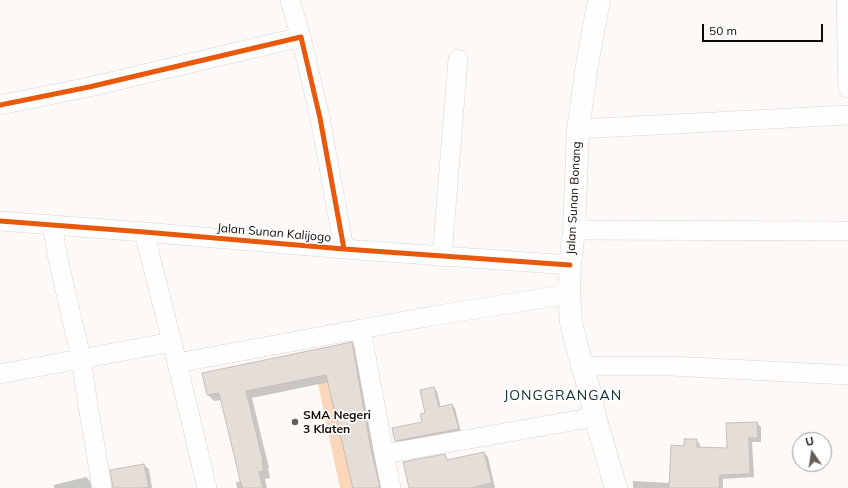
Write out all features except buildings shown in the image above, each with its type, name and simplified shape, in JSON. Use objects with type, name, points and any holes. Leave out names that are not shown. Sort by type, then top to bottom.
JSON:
[{"type":"street","points":[[290,0],[301,37],[320,118],[344,249]]},
{"type":"street","name":"Jalan Sunan Bonang","points":[[599,0],[586,65],[578,129],[574,230],[570,265],[569,294],[571,323],[590,392],[595,417],[616,488]]},
{"type":"street","points":[[846,0],[848,88]]},
{"type":"street","points":[[0,105],[89,87],[301,37]]},
{"type":"street","points":[[442,257],[458,59]]},
{"type":"street","points":[[578,129],[848,115]]},
{"type":"street","name":"Jalan Sunan Kalijogo","points":[[0,221],[442,257],[570,265]]},
{"type":"street","points":[[52,225],[58,259],[81,358],[102,488]]},
{"type":"street","points":[[574,230],[848,231]]},
{"type":"street","points":[[144,232],[207,488]]},
{"type":"street","points":[[177,364],[361,329],[569,294]]},
{"type":"street","points":[[361,329],[391,488]]},
{"type":"street","points":[[0,374],[172,342]]},
{"type":"street","points":[[582,366],[671,366],[848,375]]},
{"type":"street","points":[[384,454],[595,417]]},
{"type":"shaded area","points":[[331,381],[354,488],[340,488],[318,384]]},
{"type":"cycle path","points":[[0,105],[89,87],[301,37],[320,118],[344,249]]},
{"type":"cycle path","points":[[0,221],[344,249],[570,265]]},
{"type":"place","name":"SMA Negeri 3 Klaten","points":[[295,422]]},
{"type":"district","name":"JONGGRANGAN","points":[[563,396]]}]
